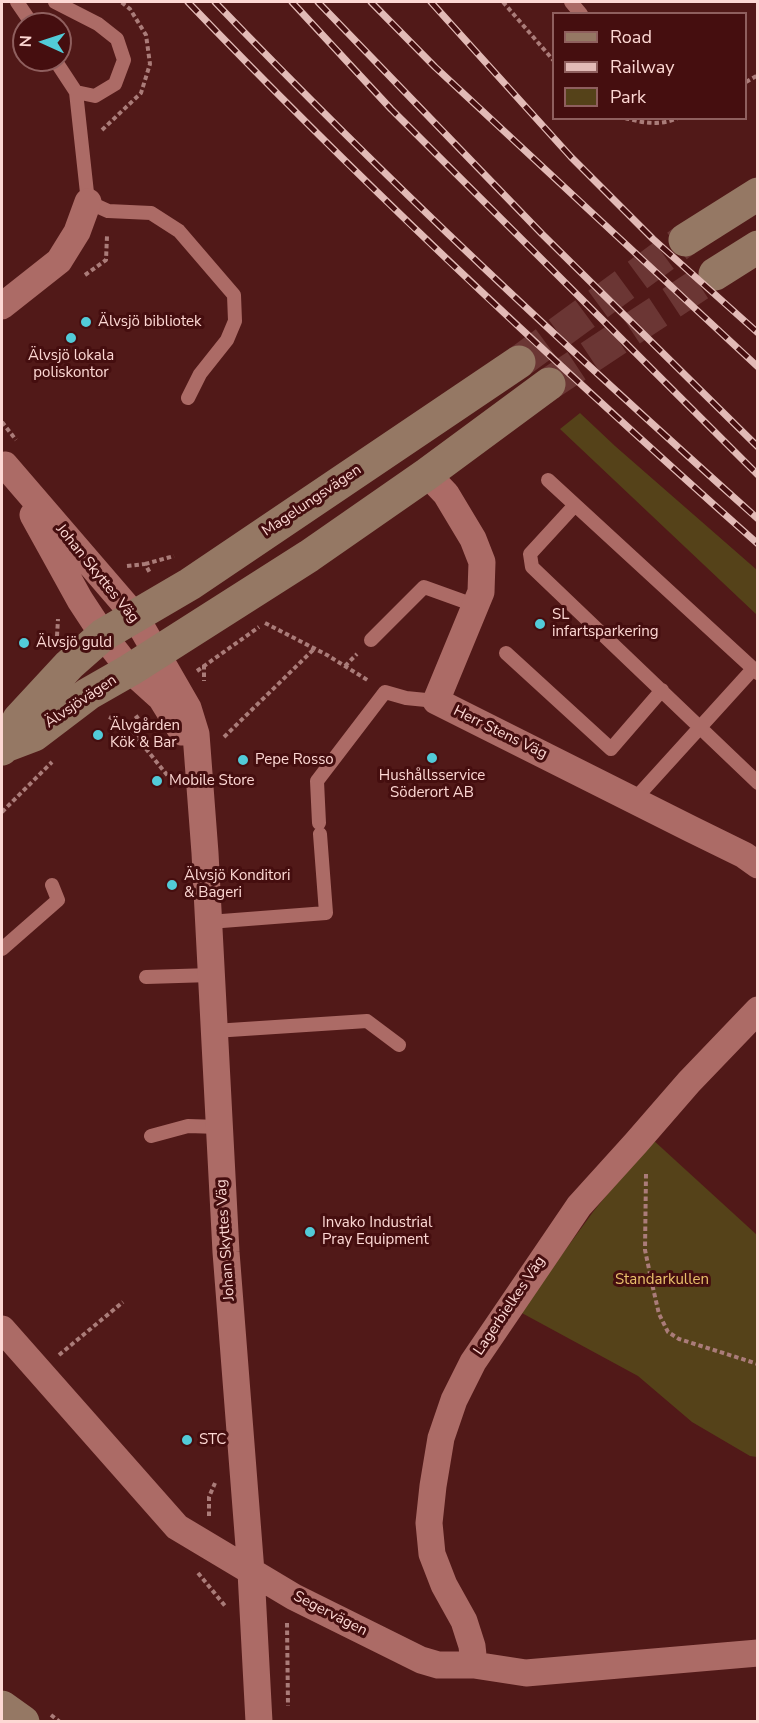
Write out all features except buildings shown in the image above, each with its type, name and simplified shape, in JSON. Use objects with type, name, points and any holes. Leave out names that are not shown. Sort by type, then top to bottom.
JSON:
[{"type":"main road","points":[[685,240],[758,194]]},
{"type":"main road","points":[[715,274],[758,247]]},
{"type":"main road","name":"Magelungsvägen","points":[[103,635],[190,584],[519,362]]},
{"type":"main road","points":[[142,661],[309,556],[427,474],[549,384]]},
{"type":"main road","name":"Älvsjövägen","points":[[2,746],[19,719],[69,665],[103,635]]},
{"type":"main road","name":"Älvsjövägen","points":[[2,746],[34,735],[88,694],[142,661]]},
{"type":"main road","points":[[2,1707],[23,1722]]},
{"type":"street","points":[[2,306],[59,261],[77,232],[88,202]]},
{"type":"street","name":"Johan Skyttes Väg","points":[[3,462],[135,616],[142,661]]},
{"type":"street","name":"Johan Skyttes Väg","points":[[3,462],[80,600],[103,635],[142,661],[188,708],[196,734],[209,922],[227,1262],[251,1572],[259,1722]]},
{"type":"street","name":"Herr Stens Väg","points":[[427,474],[446,494],[473,539],[482,562],[481,592],[436,701],[744,855],[758,865]]},
{"type":"street","name":"Lagerbielkes Väg","points":[[474,1665],[472,1646],[464,1621],[444,1585],[432,1554],[430,1514],[433,1486],[441,1438],[454,1401],[473,1362],[579,1206],[689,1082],[758,1010]]},
{"type":"street","name":"Segervägen","points":[[2,1329],[177,1527],[294,1597],[421,1660],[438,1665],[474,1665],[526,1673],[758,1653]]},
{"type":"lane","points":[[55,2],[98,24],[117,39],[124,60],[115,84],[95,96],[76,92]]},
{"type":"lane","points":[[63,72],[76,92],[88,202],[108,211],[151,213],[179,231],[234,295],[235,321],[227,340],[200,374],[188,398]]},
{"type":"lane","points":[[548,480],[755,671],[634,800]]},
{"type":"lane","points":[[575,505],[530,554],[532,567],[758,783]]},
{"type":"lane","points":[[371,640],[424,587],[474,605]]},
{"type":"lane","points":[[507,653],[611,749],[662,690]]},
{"type":"lane","points":[[209,922],[326,913],[317,781],[385,692],[406,698],[436,701]]},
{"type":"lane","points":[[2,950],[58,900],[52,885]]},
{"type":"lane","points":[[146,977],[211,975]]},
{"type":"lane","points":[[214,1031],[367,1021],[399,1045]]},
{"type":"lane","points":[[151,1136],[188,1126],[219,1127]]},
{"type":"path","points":[[502,2],[552,59]]},
{"type":"path","points":[[633,120],[645,123],[666,123],[673,120]]},
{"type":"path","points":[[56,645],[59,616]]},
{"type":"path","points":[[204,666],[265,623],[314,649],[385,692]]},
{"type":"path","points":[[222,739],[314,649]]},
{"type":"path","points":[[636,1143],[646,1153],[645,1250],[659,1314],[669,1332],[680,1339],[758,1364]]},
{"type":"path","points":[[39,1372],[123,1302]]},
{"type":"path","points":[[288,1710],[287,1623],[294,1597]]},
{"type":"green space","points":[[580,413],[757,570],[757,615],[560,429]]},
{"type":"green space","name":"Standarkullen","points":[[652,1139],[757,1235],[757,1457],[750,1456],[692,1422],[638,1376],[520,1312],[593,1212]]},
{"type":"tunnel","points":[[519,362],[685,240]]},
{"type":"tunnel","points":[[549,384],[715,274]]},
{"type":"railway","points":[[188,2],[326,142],[467,279],[758,544]]},
{"type":"railway","points":[[215,2],[280,69],[481,265],[758,519]]},
{"type":"railway","points":[[292,2],[391,109],[758,475]]},
{"type":"railway","points":[[318,2],[542,234],[758,447]]},
{"type":"railway","points":[[371,2],[435,67],[758,367]]},
{"type":"railway","points":[[431,2],[571,157],[653,239],[758,333]]},
{"type":"place","name":"Älvsjö bibliotek","points":[[86,322]]},
{"type":"place","name":"Älvsjö lokala poliskontor","points":[[71,338]]},
{"type":"place","name":"SL infartsparkering","points":[[540,624]]},
{"type":"place","name":"Älvsjö guld","points":[[24,643]]},
{"type":"place","name":"Älvgården Kök & Bar","points":[[98,735]]},
{"type":"place","name":"Hushållsservice Söderort AB","points":[[432,758]]},
{"type":"place","name":"Pepe Rosso","points":[[243,760]]},
{"type":"place","name":"Mobile Store","points":[[157,781]]},
{"type":"place","name":"Älvsjö Konditori & Bageri","points":[[172,885]]},
{"type":"place","name":"Invako Industrial Pray Equipment","points":[[310,1232]]},
{"type":"place","name":"STC","points":[[187,1440]]}]
